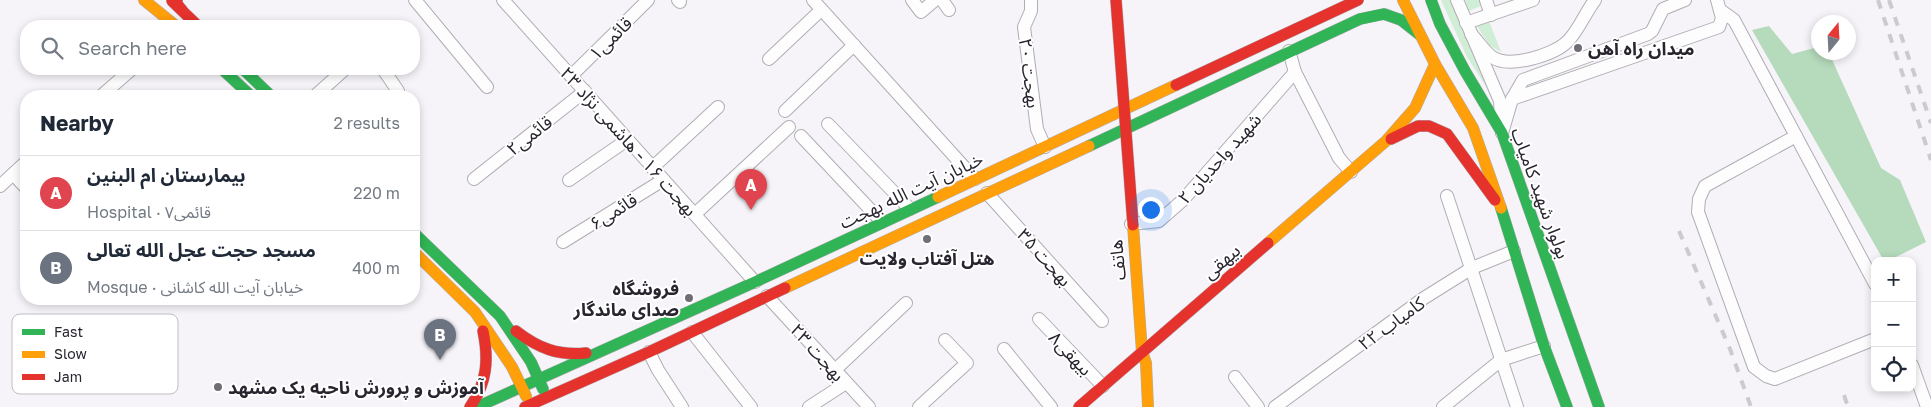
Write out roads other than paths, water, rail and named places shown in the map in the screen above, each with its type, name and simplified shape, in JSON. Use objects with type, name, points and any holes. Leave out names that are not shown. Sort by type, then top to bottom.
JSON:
[{"type":"main road","points":[[144,0],[169,20]]},
{"type":"main road","points":[[171,0],[179,5],[193,20]]},
{"type":"main road","name":"هاتف","points":[[1116,0],[1131,224],[1142,352],[1146,363],[1148,407]]},
{"type":"main road","name":"خیابان آیت الله بهجت","points":[[477,407],[755,282],[1358,0]]},
{"type":"main road","points":[[1403,0],[1435,64],[1472,128],[1501,209],[1544,346],[1567,407]]},
{"type":"main road","name":"بولوار شهید کامیاب","points":[[1431,0],[1440,24],[1464,71],[1502,133],[1599,407]]},
{"type":"main road","name":"خیابان آیت الله بهجت","points":[[529,406],[550,402],[767,296],[1360,19],[1384,14],[1401,20],[1420,35]]},
{"type":"main road","points":[[1386,141],[1415,108],[1435,64]]},
{"type":"main road","points":[[228,75],[245,90]]},
{"type":"main road","points":[[249,75],[265,90]]},
{"type":"main road","points":[[1386,141],[1418,126],[1429,126],[1448,134],[1501,209]]},
{"type":"main road","name":"بیهقی","points":[[1079,407],[1386,141]]},
{"type":"main road","points":[[420,239],[500,316],[537,347],[553,354],[572,355],[610,347]]},
{"type":"main road","points":[[420,258],[475,312],[512,367],[529,406]]},
{"type":"main road","points":[[470,407],[476,399],[485,379],[488,350],[483,328],[475,312]]},
{"type":"main road","points":[[500,316],[531,362],[550,402]]},
{"type":"street","points":[[415,0],[486,87]]},
{"type":"street","name":"بهجت ۱۶ - هاشمی نژاد ۲۳","points":[[503,0],[755,282]]},
{"type":"street","name":"قائمی۱","points":[[571,76],[648,0]]},
{"type":"street","points":[[813,0],[975,180]]},
{"type":"street","points":[[912,0],[920,12],[935,0]]},
{"type":"street","name":"بهجت ۲۰","points":[[1031,0],[1031,11],[1024,27],[1038,129],[1044,147]]},
{"type":"street","points":[[1458,0],[1500,101],[1502,133]]},
{"type":"street","points":[[1486,0],[1491,15]]},
{"type":"street","points":[[1469,28],[1491,15],[1533,0]]},
{"type":"street","points":[[1469,28],[1492,57],[1505,62],[1516,63],[1558,49],[1576,31],[1595,0]]},
{"type":"street","points":[[1502,133],[1512,99],[1523,80],[1648,34],[1652,31],[1663,9],[1685,0]]},
{"type":"street","points":[[1512,99],[1714,30],[1719,26],[1722,18],[1718,5]]},
{"type":"street","points":[[1718,5],[1734,20],[1871,277]]},
{"type":"street","points":[[769,59],[822,10]]},
{"type":"street","points":[[785,111],[854,45]]},
{"type":"street","points":[[1289,51],[1296,72],[1339,158],[1351,172]]},
{"type":"street","name":"شهید واحدیان ۲","points":[[1131,224],[1159,220],[1183,200],[1296,72]]},
{"type":"street","points":[[108,90],[125,75]]},
{"type":"street","points":[[322,90],[339,75]]},
{"type":"street","points":[[386,75],[397,90]]},
{"type":"street","name":"قائمی۲","points":[[474,179],[585,91]]},
{"type":"street","points":[[652,168],[718,107]]},
{"type":"street","points":[[828,124],[910,208]]},
{"type":"street","points":[[695,214],[789,127]]},
{"type":"street","points":[[801,136],[882,222]]},
{"type":"street","points":[[1796,136],[1705,186],[1699,199],[1698,212],[1754,367],[1766,376],[1775,379],[1871,341]]},
{"type":"street","points":[[569,180],[627,140]]},
{"type":"street","points":[[4,179],[20,167]]},
{"type":"street","points":[[4,179],[20,186]]},
{"type":"street","name":"قائمی۶","points":[[563,242],[663,180]]},
{"type":"street","name":"بهجت ۳۵","points":[[987,193],[1102,320]]},
{"type":"street","points":[[1447,196],[1517,407]]},
{"type":"street","name":"کامیاب ۲۲","points":[[1275,407],[1424,298],[1472,268],[1514,251]]},
{"type":"street","name":"بهجت ۲۳","points":[[767,296],[868,407]]},
{"type":"street","points":[[835,370],[906,303]]},
{"type":"street","name":"بیهقی۸","points":[[1038,319],[1103,386]]},
{"type":"street","points":[[692,332],[751,407]]},
{"type":"street","points":[[919,407],[967,363],[944,340]]},
{"type":"street","points":[[1443,407],[1501,360],[1544,346]]},
{"type":"street","points":[[1004,349],[1051,407]]},
{"type":"street","points":[[649,352],[658,370],[682,407]]},
{"type":"street","points":[[1916,375],[1927,407]]},
{"type":"street","points":[[1235,377],[1258,407]]},
{"type":"street","points":[[809,407],[846,383]]},
{"type":"railway","points":[[1878,0],[1931,160]]},
{"type":"railway","points":[[1889,0],[1931,123]]},
{"type":"railway","points":[[1679,231],[1730,349],[1751,407]]},
{"type":"railway","points":[[1844,395],[1848,407]]},
{"type":"place","name":"میدان راه آهن","points":[[1578,48]]},
{"type":"place","name":"بیمارستان ام البنین","points":[[751,210]]},
{"type":"place","name":"هتل آفتاب ولایت","points":[[927,239]]},
{"type":"place","name":"فروشگاه صدای ماندگار","points":[[689,298]]},
{"type":"place","name":"مسجد حجت عجل الله تعالی","points":[[440,360]]},
{"type":"place","name":"آموزش و پرورش ناحیه یک مشهد","points":[[218,387]]}]
